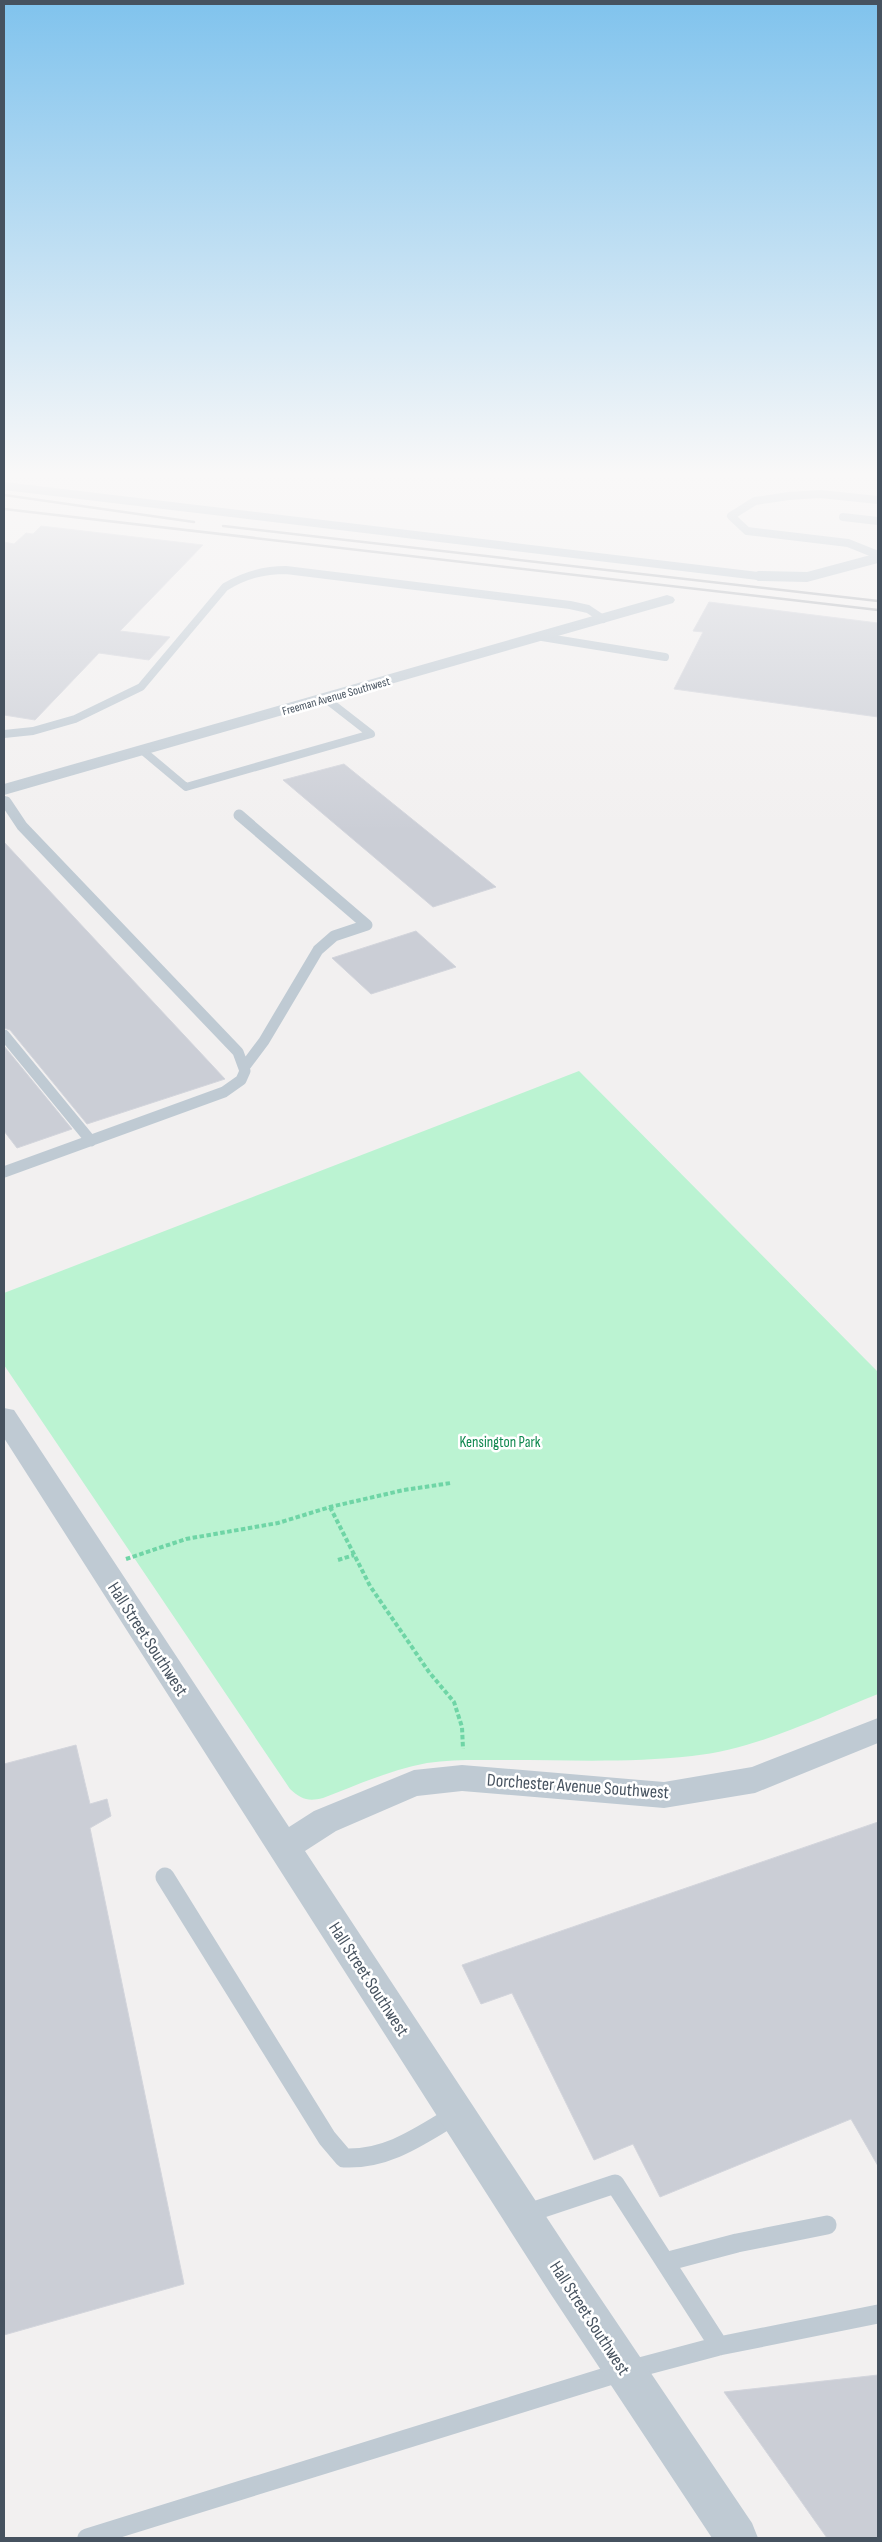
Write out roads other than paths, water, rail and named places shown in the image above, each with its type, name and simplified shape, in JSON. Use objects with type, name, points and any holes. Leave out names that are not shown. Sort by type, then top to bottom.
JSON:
[{"type":"street","name":"Freeman Avenue Southwest","points":[[4,790],[668,600]]},
{"type":"street","name":"Hall Street Southwest","points":[[4,1417],[283,1848],[625,2371],[737,2538]]},
{"type":"street","name":"Dorchester Avenue Southwest","points":[[283,1848],[325,1821],[414,1783],[462,1778],[664,1795],[755,1780],[878,1730]]},
{"type":"lane","points":[[4,734],[33,731],[75,718],[141,687],[219,594]]},
{"type":"lane","points":[[478,594],[570,605],[588,609],[603,619]]},
{"type":"lane","points":[[542,637],[665,657]]},
{"type":"lane","points":[[143,751],[186,787],[371,734],[326,699]]},
{"type":"lane","points":[[4,800],[11,807],[22,826],[238,1052],[246,1065],[246,1074],[240,1082],[224,1092],[4,1172]]},
{"type":"lane","points":[[239,815],[367,925],[334,936],[318,950],[264,1041],[246,1065]]},
{"type":"lane","points":[[4,1036],[91,1141]]},
{"type":"lane","points":[[165,1877],[326,2138],[344,2158],[362,2161],[394,2150],[457,2114]]},
{"type":"lane","points":[[524,2215],[615,2184],[719,2346]]},
{"type":"lane","points":[[665,2262],[737,2243],[827,2225]]},
{"type":"lane","points":[[87,2538],[625,2371],[719,2346],[878,2314]]},
{"type":"railway","points":[[736,594],[878,610]]},
{"type":"railway","points":[[814,594],[878,601]]},
{"type":"park label","name":"Kensington Park","points":[[500,1442]]}]
